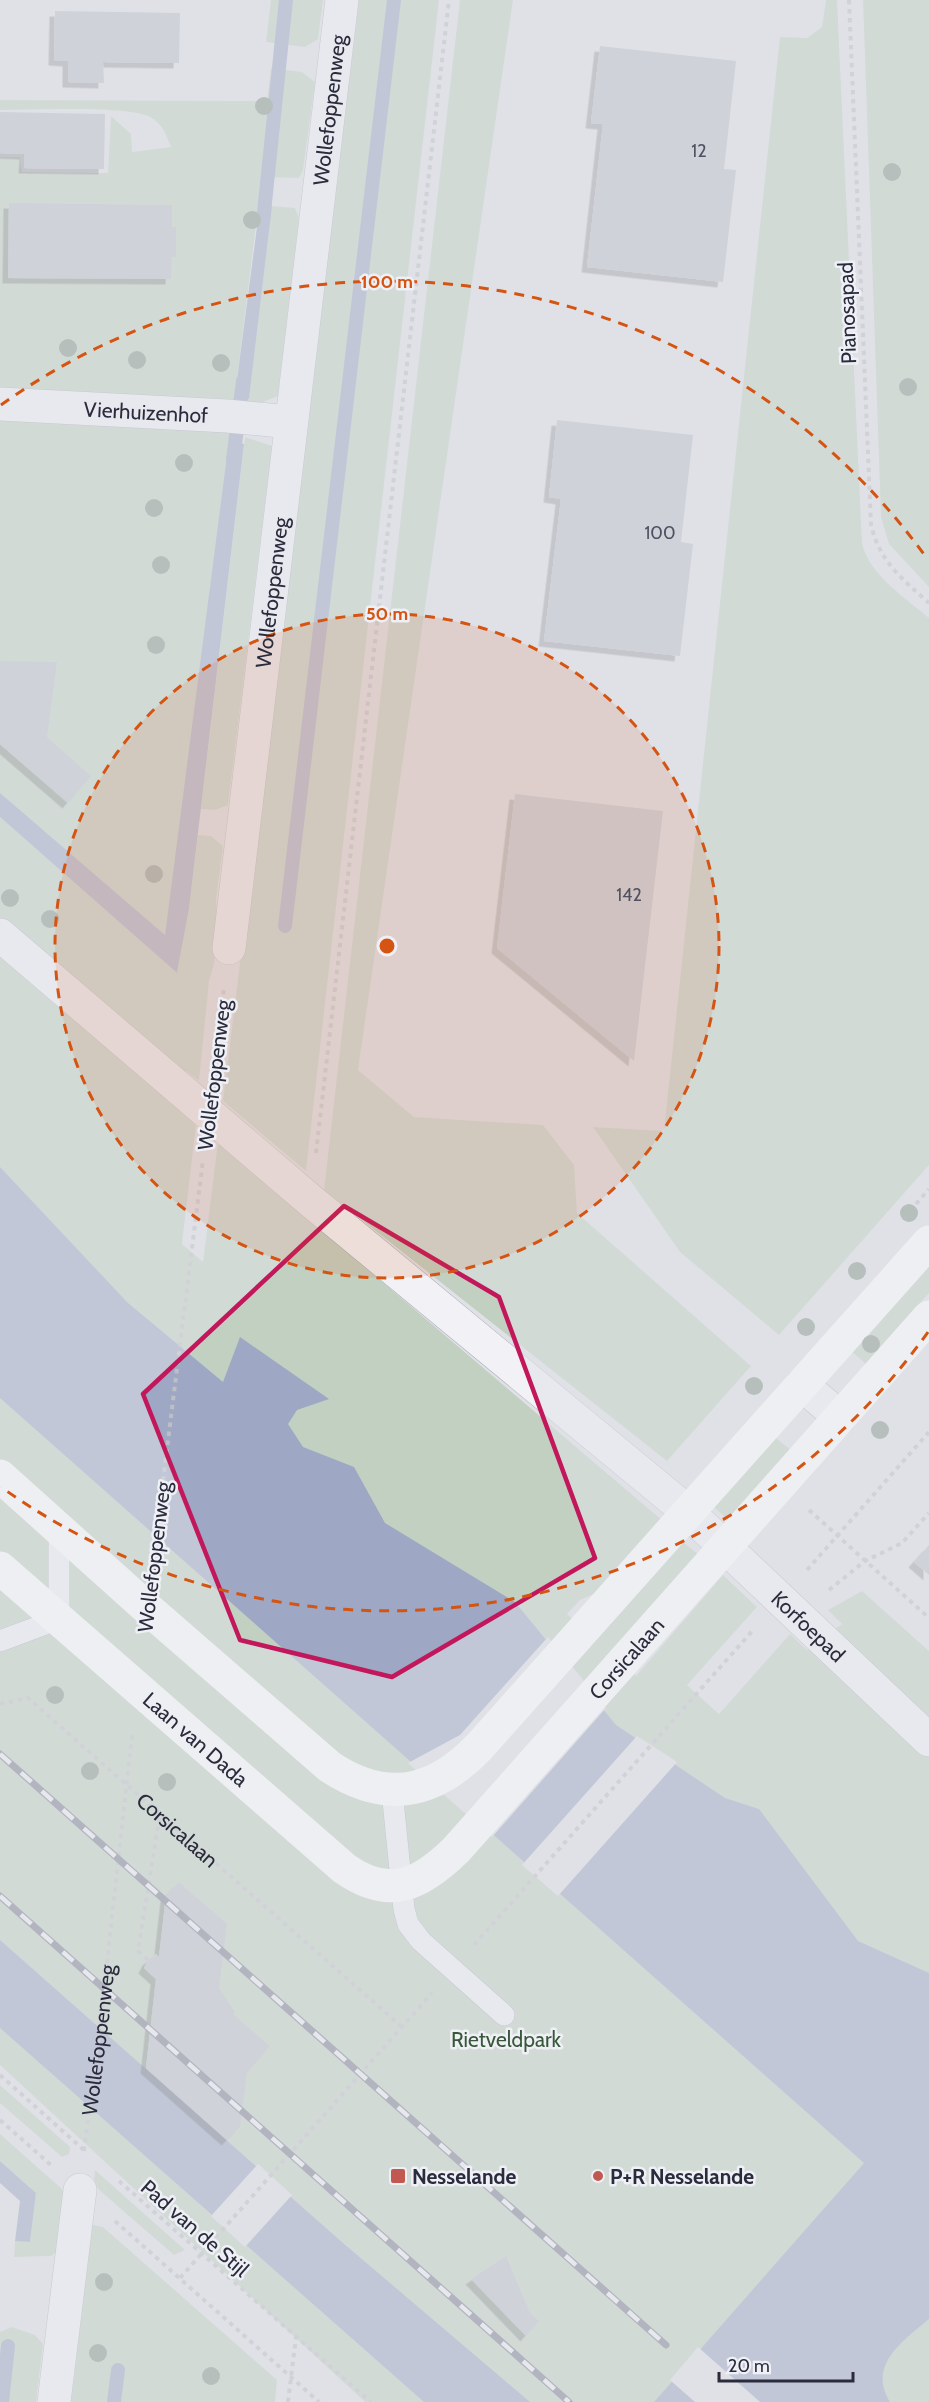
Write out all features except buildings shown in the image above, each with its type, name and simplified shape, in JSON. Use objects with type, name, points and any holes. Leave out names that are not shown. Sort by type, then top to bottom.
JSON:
[{"type":"street","name":"Wollefoppenweg","points":[[229,948],[275,421],[342,0]]},
{"type":"street","name":"Vierhuizenhof","points":[[0,404],[227,416],[275,421]]},
{"type":"street","name":"Korfoepad","points":[[0,935],[311,1201],[688,1512],[790,1606],[929,1740]]},
{"type":"street","points":[[0,1476],[148,1609],[330,1767],[362,1784],[392,1791],[406,1790],[430,1783],[466,1761],[929,1242]]},
{"type":"street","name":"Corsicalaan","points":[[401,1885],[428,1875],[478,1826],[929,1317]]},
{"type":"street","points":[[802,1384],[840,1417]]},
{"type":"street","name":"Laan van Dada","points":[[0,1568],[345,1869],[373,1885],[401,1885]]},
{"type":"street","points":[[54,2402],[80,2190]]},
{"type":"lane","points":[[0,1641],[59,1619],[59,1528]]},
{"type":"lane","points":[[392,1791],[404,1909],[411,1930],[504,2015]]},
{"type":"path","points":[[311,1201],[449,0]]},
{"type":"path","name":"Pianosapad","points":[[849,0],[871,525],[881,554],[893,570],[929,603]]},
{"type":"path","name":"Wollefoppenweg","points":[[148,1609],[229,948]]},
{"type":"path","points":[[790,1606],[838,1535],[929,1432]]},
{"type":"path","points":[[779,1485],[929,1618]]},
{"type":"path","points":[[180,2278],[703,1687],[790,1606],[865,1561],[902,1543],[929,1513]]},
{"type":"path","name":"Wollefoppenweg","points":[[84,2149],[138,1689]]},
{"type":"path","name":"Corsicalaan","points":[[0,1704],[28,1698],[402,2027]]},
{"type":"path","points":[[148,1960],[138,1952],[160,1814]]},
{"type":"path","points":[[0,2075],[92,2157]]},
{"type":"path","points":[[0,2120],[319,2402]]},
{"type":"path","name":"Pad van de Stijl","points":[[118,2179],[371,2402]]},
{"type":"path","points":[[288,2402],[296,2337]]},
{"type":"highlighted area","points":[[344,1206],[499,1297],[595,1558],[392,1677],[240,1640],[143,1394]]},
{"type":"green space","points":[[271,0],[323,0],[318,39],[305,47],[266,42]]},
{"type":"green space","points":[[359,0],[439,0],[306,1171],[223,1101]]},
{"type":"green space","points":[[460,0],[513,0],[358,1070],[414,1117],[543,1125],[574,1165],[577,1213],[751,1366],[667,1461],[324,1190]]},
{"type":"green space","points":[[826,0],[837,0],[862,543],[866,555],[880,575],[929,618],[929,1165],[779,1335],[680,1252],[593,1127],[664,1131],[780,37],[807,38],[822,27]]},
{"type":"green space","points":[[863,0],[929,0],[929,587],[889,544],[881,517]]},
{"type":"green space","points":[[271,68],[302,72],[315,82],[303,170],[299,178],[262,177],[235,395],[249,399],[272,206],[295,208],[299,218],[278,396],[250,407],[234,403],[168,953],[0,801],[0,157],[20,157],[22,172],[108,173],[111,116],[131,134],[132,152],[171,147],[164,130],[158,123],[138,113],[55,109],[0,110],[0,100],[267,101]]},
{"type":"green space","points":[[245,437],[272,446],[228,805],[215,810],[201,809]]},
{"type":"green space","name":"Rietveldpark","points":[[0,817],[177,973],[189,909],[198,835],[211,836],[223,846],[216,900],[218,926],[214,964],[209,981],[199,1081],[186,1071],[182,1113],[196,1125],[182,1244],[203,1262],[218,1142],[663,1521],[599,1592],[580,1600],[567,1614],[596,1640],[683,1542],[698,1554],[611,1654],[636,1676],[723,1575],[757,1607],[687,1685],[719,1714],[790,1634],[807,1650],[842,1624],[828,1610],[862,1591],[929,1651],[929,2402],[365,2402],[0,2065]]},
{"type":"green space","points":[[929,1265],[929,1293],[866,1364],[852,1352]]},
{"type":"green space","points":[[776,1438],[791,1450],[728,1520],[714,1507]]},
{"type":"green space","points":[[0,2085],[70,2147],[69,2154],[62,2157],[0,2103]]},
{"type":"green space","points":[[0,2134],[62,2189],[67,2200],[61,2249],[51,2256],[14,2257],[15,2241],[30,2242],[36,2193],[0,2161]]},
{"type":"green space","points":[[95,2170],[185,2250],[174,2255],[98,2189],[94,2179]]},
{"type":"green space","points":[[94,2225],[103,2227],[277,2380],[275,2402],[71,2402],[89,2254],[84,2251],[87,2229]]},
{"type":"green space","points":[[12,2327],[35,2335],[43,2344],[36,2402],[0,2402],[0,2332]]},
{"type":"water","points":[[260,204],[272,206],[249,399],[235,395]]},
{"type":"water","points":[[229,440],[244,444],[189,909],[177,973],[0,817],[0,793],[165,935]]},
{"type":"water","points":[[0,1167],[128,1303],[223,1382],[240,1337],[329,1399],[297,1410],[288,1424],[303,1447],[354,1467],[385,1523],[515,1602],[616,1725],[725,1798],[759,1809],[858,1941],[929,1973],[929,2319],[899,2345],[885,2365],[884,2389],[890,2402],[654,2402],[864,2163],[0,1398]]},
{"type":"water","points":[[0,1940],[343,2243],[530,2402],[424,2402],[0,2028]]},
{"type":"water","points":[[0,2161],[36,2193],[30,2242],[15,2241],[20,2201],[0,2183]]},
{"type":"pier","points":[[548,1637],[606,1708],[492,1837],[408,1763],[460,1735]]},
{"type":"pier","points":[[637,1736],[677,1762],[558,1896],[522,1865]]},
{"type":"pier","points":[[258,2164],[292,2195],[245,2247],[211,2216]]},
{"type":"pier","points":[[698,2347],[760,2402],[695,2402],[670,2380]]},
{"type":"waterway","points":[[263,222],[286,0]]},
{"type":"waterway","points":[[285,926],[394,0]]},
{"type":"waterway","points":[[233,460],[243,381]]},
{"type":"waterway","points":[[2,2402],[8,2346]]},
{"type":"waterway","points":[[114,2402],[118,2370]]},
{"type":"railway","points":[[0,1754],[666,2345]]},
{"type":"railway","points":[[0,1896],[569,2402]]},
{"type":"place","name":"Nesselande","points":[[398,2176]]},
{"type":"place","name":"P+R Nesselande","points":[[598,2176]]}]
